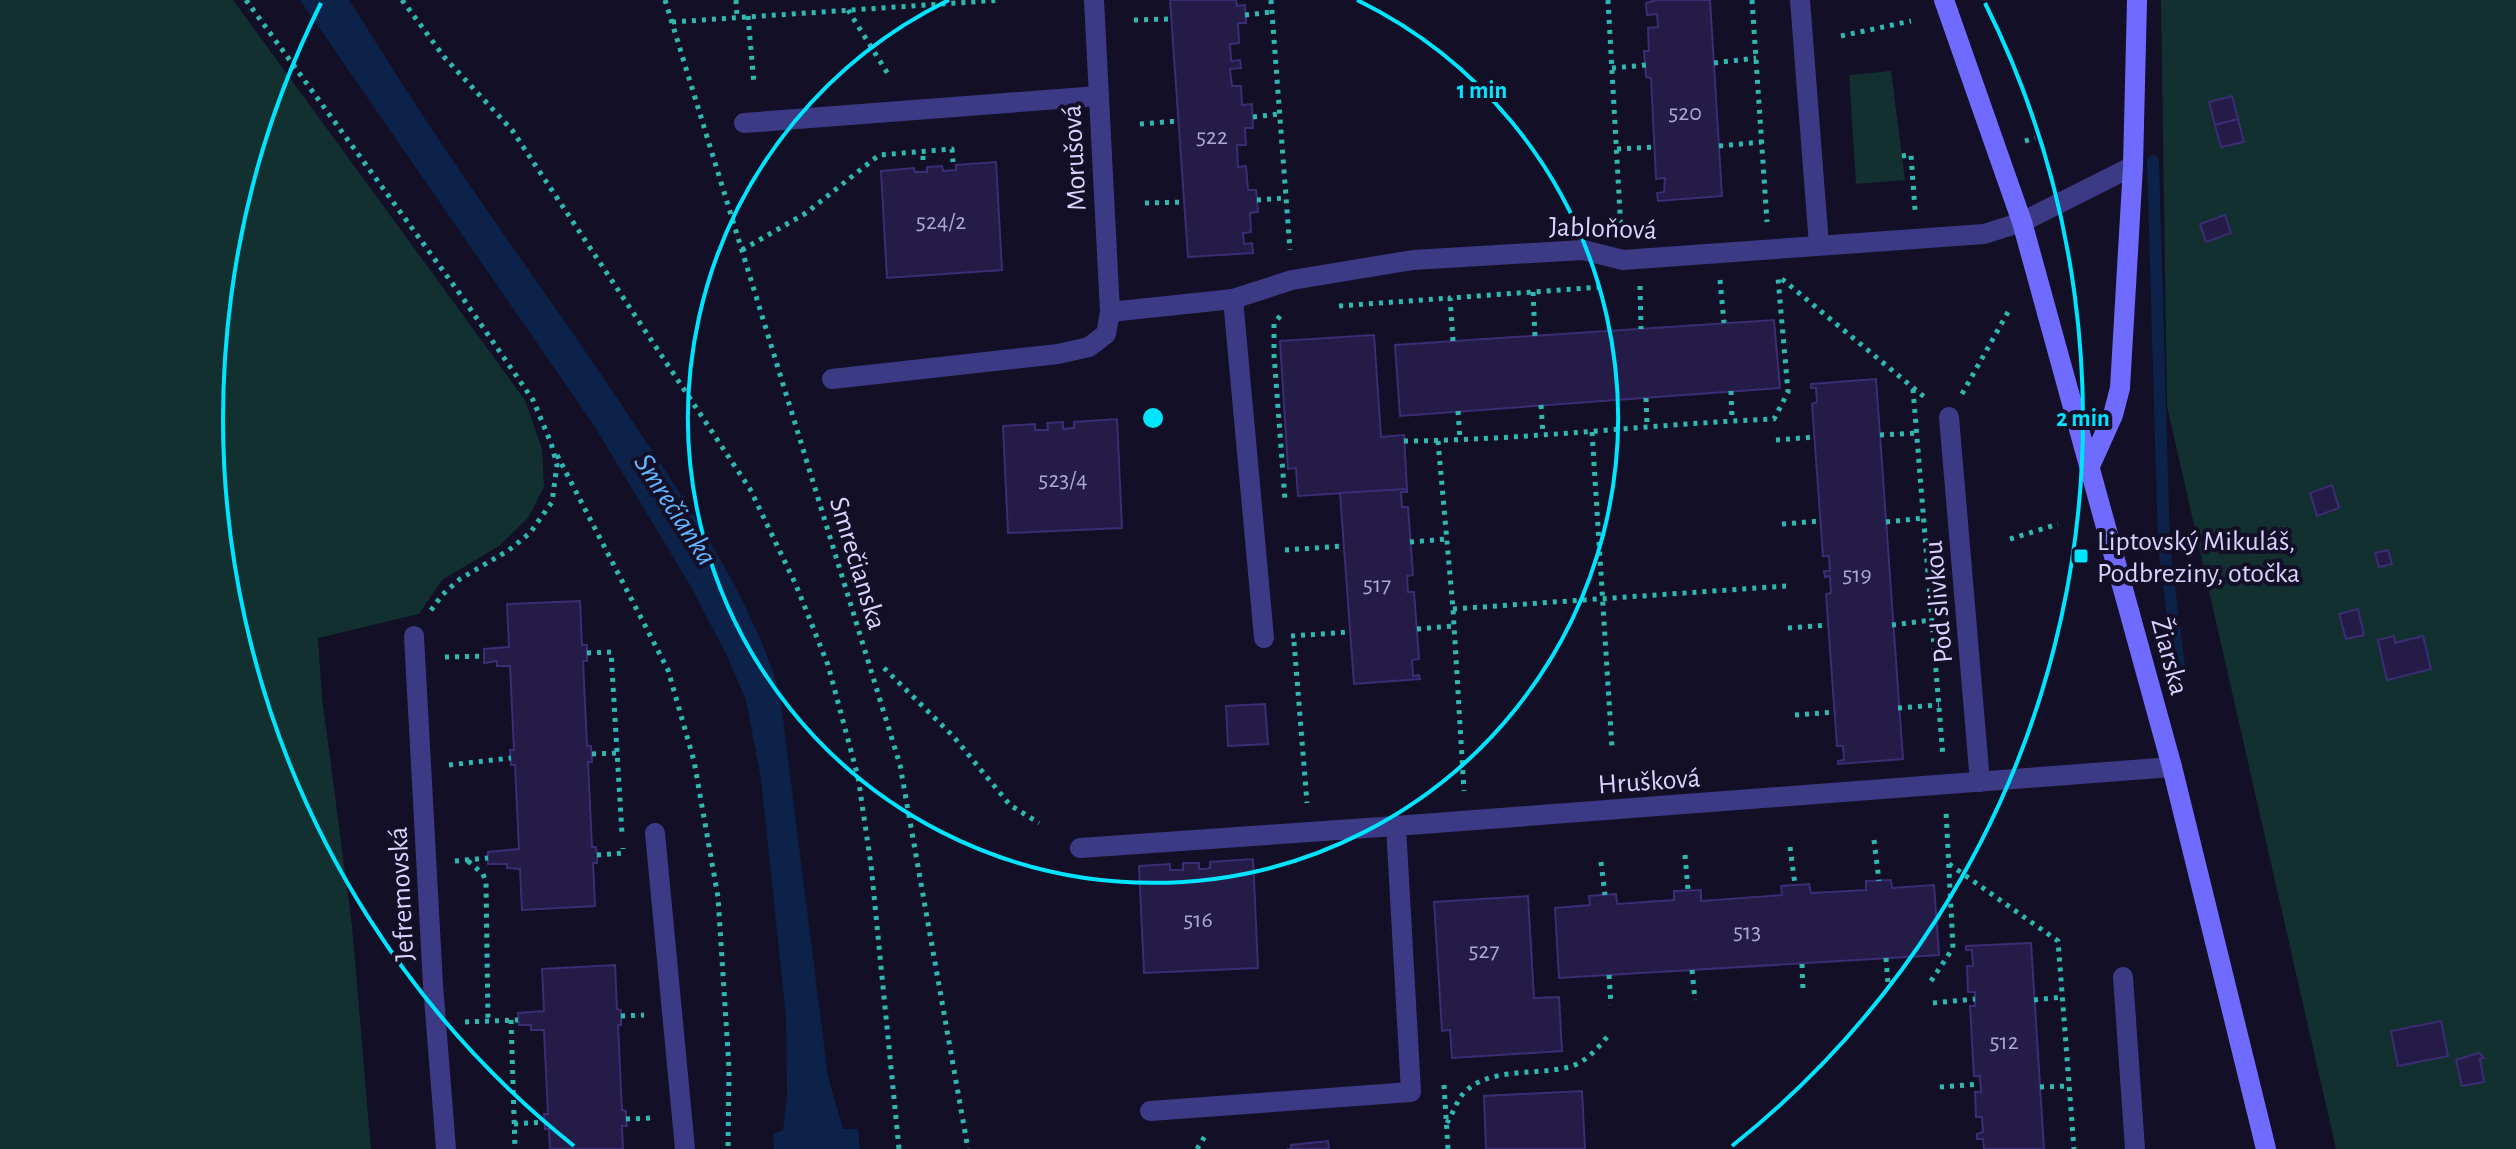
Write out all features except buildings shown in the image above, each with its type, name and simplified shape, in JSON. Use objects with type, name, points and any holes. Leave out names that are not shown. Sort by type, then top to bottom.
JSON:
[{"type":"street","name":"Morušová","points":[[1094,0],[1110,312]]},
{"type":"street","points":[[1800,0],[1819,245]]},
{"type":"street","name":"Žiarska","points":[[1944,0],[2022,222],[2172,767],[2266,1149]]},
{"type":"street","points":[[2090,466],[2113,415],[2120,388],[2133,166],[2137,0]]},
{"type":"street","points":[[744,123],[1098,96]]},
{"type":"street","name":"Jabloňová","points":[[1110,312],[1233,299],[1292,280],[1429,259],[1583,250],[1623,260],[1984,234],[2022,222],[2133,166]]},
{"type":"street","points":[[1233,299],[1264,638]]},
{"type":"street","points":[[832,379],[1058,354],[1089,347],[1106,334],[1110,312]]},
{"type":"street","name":"Pod slivkou","points":[[1949,417],[1980,782]]},
{"type":"street","name":"Jefremovská","points":[[414,636],[446,1149]]},
{"type":"street","name":"Hrušková","points":[[1080,848],[2172,767]]},
{"type":"street","points":[[1150,1111],[1411,1092],[1396,826]]},
{"type":"street","points":[[655,833],[685,1149]]},
{"type":"street","points":[[2123,977],[2135,1149]]},
{"type":"path","points":[[246,0],[460,294],[533,400],[551,443],[668,670],[694,761],[718,897],[729,1068],[728,1149]]},
{"type":"path","points":[[402,0],[445,58],[512,130],[750,489],[796,585],[828,665],[858,777],[871,865],[899,1149]]},
{"type":"path","name":"Smrečianska","points":[[665,0],[900,765],[968,1149]]},
{"type":"path","points":[[736,0],[737,17]]},
{"type":"path","points":[[821,0],[822,11]]},
{"type":"path","points":[[672,22],[930,2],[1001,0]]},
{"type":"path","points":[[1271,0],[1292,280]]},
{"type":"path","points":[[1608,0],[1623,260]]},
{"type":"path","points":[[1752,0],[1769,250]]},
{"type":"path","points":[[848,10],[888,74]]},
{"type":"path","points":[[1245,15],[1272,12]]},
{"type":"path","points":[[748,16],[754,84]]},
{"type":"path","points":[[1134,20],[1171,19]]},
{"type":"path","points":[[1841,36],[1911,21]]},
{"type":"path","points":[[1714,63],[1756,58]]},
{"type":"path","points":[[1612,68],[1646,65]]},
{"type":"path","points":[[1253,117],[1280,114]]},
{"type":"path","points":[[1140,124],[1178,121]]},
{"type":"path","points":[[1719,146],[1762,142]]},
{"type":"path","points":[[1617,149],[1655,147]]},
{"type":"path","points":[[742,250],[806,213],[879,155],[952,149],[953,162]]},
{"type":"path","points":[[923,151],[923,160]]},
{"type":"path","points":[[1902,156],[1911,155],[1917,239]]},
{"type":"path","points":[[1257,200],[1286,198]]},
{"type":"path","points":[[1145,203],[1184,202]]},
{"type":"path","points":[[1404,441],[1774,419],[1788,392],[1778,276]]},
{"type":"path","points":[[1764,277],[1778,276],[1949,417],[2008,312]]},
{"type":"path","points":[[1707,280],[1735,278]]},
{"type":"path","points":[[1720,279],[1724,323]]},
{"type":"path","points":[[1625,286],[1653,284]]},
{"type":"path","points":[[1640,285],[1641,329]]},
{"type":"path","points":[[1332,306],[1611,287]]},
{"type":"path","points":[[1533,292],[1535,336]]},
{"type":"path","points":[[1450,298],[1453,341]]},
{"type":"path","points":[[1274,355],[1274,324],[1288,309]]},
{"type":"path","points":[[1913,388],[1945,784],[1953,948],[1931,981]]},
{"type":"path","points":[[1731,391],[1732,420]]},
{"type":"path","points":[[1646,398],[1647,425]]},
{"type":"path","points":[[1541,405],[1543,435]]},
{"type":"path","points":[[1458,411],[1460,440]]},
{"type":"path","points":[[1592,432],[1612,748]]},
{"type":"path","points":[[1880,435],[1917,433]]},
{"type":"path","points":[[1776,440],[1814,437]]},
{"type":"path","points":[[1438,441],[1453,609],[1466,821]]},
{"type":"path","points":[[414,636],[442,595],[460,579],[509,550],[530,533],[552,502],[557,465],[551,443]]},
{"type":"path","points":[[1886,522],[1924,518]]},
{"type":"path","points":[[1782,524],[1820,521]]},
{"type":"path","points":[[2010,539],[2058,524]]},
{"type":"path","points":[[1410,542],[1447,539]]},
{"type":"path","points":[[1256,552],[1344,546]]},
{"type":"path","points":[[1453,609],[1786,586]]},
{"type":"path","points":[[1892,625],[1932,620]]},
{"type":"path","points":[[1788,628],[1828,625]]},
{"type":"path","points":[[1417,629],[1453,626]]},
{"type":"path","points":[[1264,638],[1350,632]]},
{"type":"path","points":[[587,653],[611,652],[623,853],[597,855]]},
{"type":"path","points":[[441,657],[484,656]]},
{"type":"path","points":[[884,668],[953,736],[1010,805],[1039,823]]},
{"type":"path","points":[[1898,708],[1939,705]]},
{"type":"path","points":[[1795,715],[1835,712]]},
{"type":"path","points":[[592,754],[617,753]]},
{"type":"path","points":[[449,765],[511,758]]},
{"type":"path","points":[[1874,840],[1879,881]]},
{"type":"path","points":[[1790,847],[1795,885]]},
{"type":"path","points":[[1685,855],[1688,890]]},
{"type":"path","points":[[467,861],[483,874],[486,882],[488,1021]]},
{"type":"path","points":[[1601,862],[1605,895]]},
{"type":"path","points":[[1948,863],[2058,941],[2074,1149]]},
{"type":"path","points":[[1886,958],[1888,984]]},
{"type":"path","points":[[1802,964],[1803,991]]},
{"type":"path","points":[[1692,970],[1695,1000]]},
{"type":"path","points":[[1609,975],[1611,1005]]},
{"type":"path","points":[[2034,1000],[2062,997]]},
{"type":"path","points":[[1933,1003],[1975,999]]},
{"type":"path","points":[[511,1020],[515,1149]]},
{"type":"path","points":[[436,1023],[518,1020]]},
{"type":"path","points":[[1446,1125],[1462,1096],[1476,1084],[1502,1076],[1571,1067],[1591,1056],[1608,1036]]},
{"type":"path","points":[[1940,1087],[1980,1084]]},
{"type":"path","points":[[2040,1087],[2069,1086]]},
{"type":"path","points":[[626,1119],[662,1117]]},
{"type":"path","points":[[514,1124],[545,1122]]},
{"type":"green space","points":[[0,0],[233,0],[525,400],[542,449],[544,487],[528,518],[499,546],[442,580],[419,614],[318,638],[322,697],[352,926],[371,1149],[0,1149]]},
{"type":"green space","points":[[2161,0],[2516,0],[2516,1149],[2336,1149],[2167,406]]},
{"type":"green space","points":[[1891,71],[1905,180],[1856,184],[1849,75]]},
{"type":"water","name":"Smrečianka","points":[[300,0],[349,0],[444,147],[663,467],[709,541],[750,617],[780,694],[828,1077],[843,1129],[858,1129],[860,1149],[774,1149],[773,1134],[783,1130],[787,1096],[786,1018],[761,779],[746,700],[726,654],[690,585],[595,427]]},
{"type":"waterway","points":[[2153,161],[2164,546],[2180,674]]},
{"type":"place","name":"Liptovský Mikuláš, Podbreziny, otočka","points":[[2081,556]]}]
